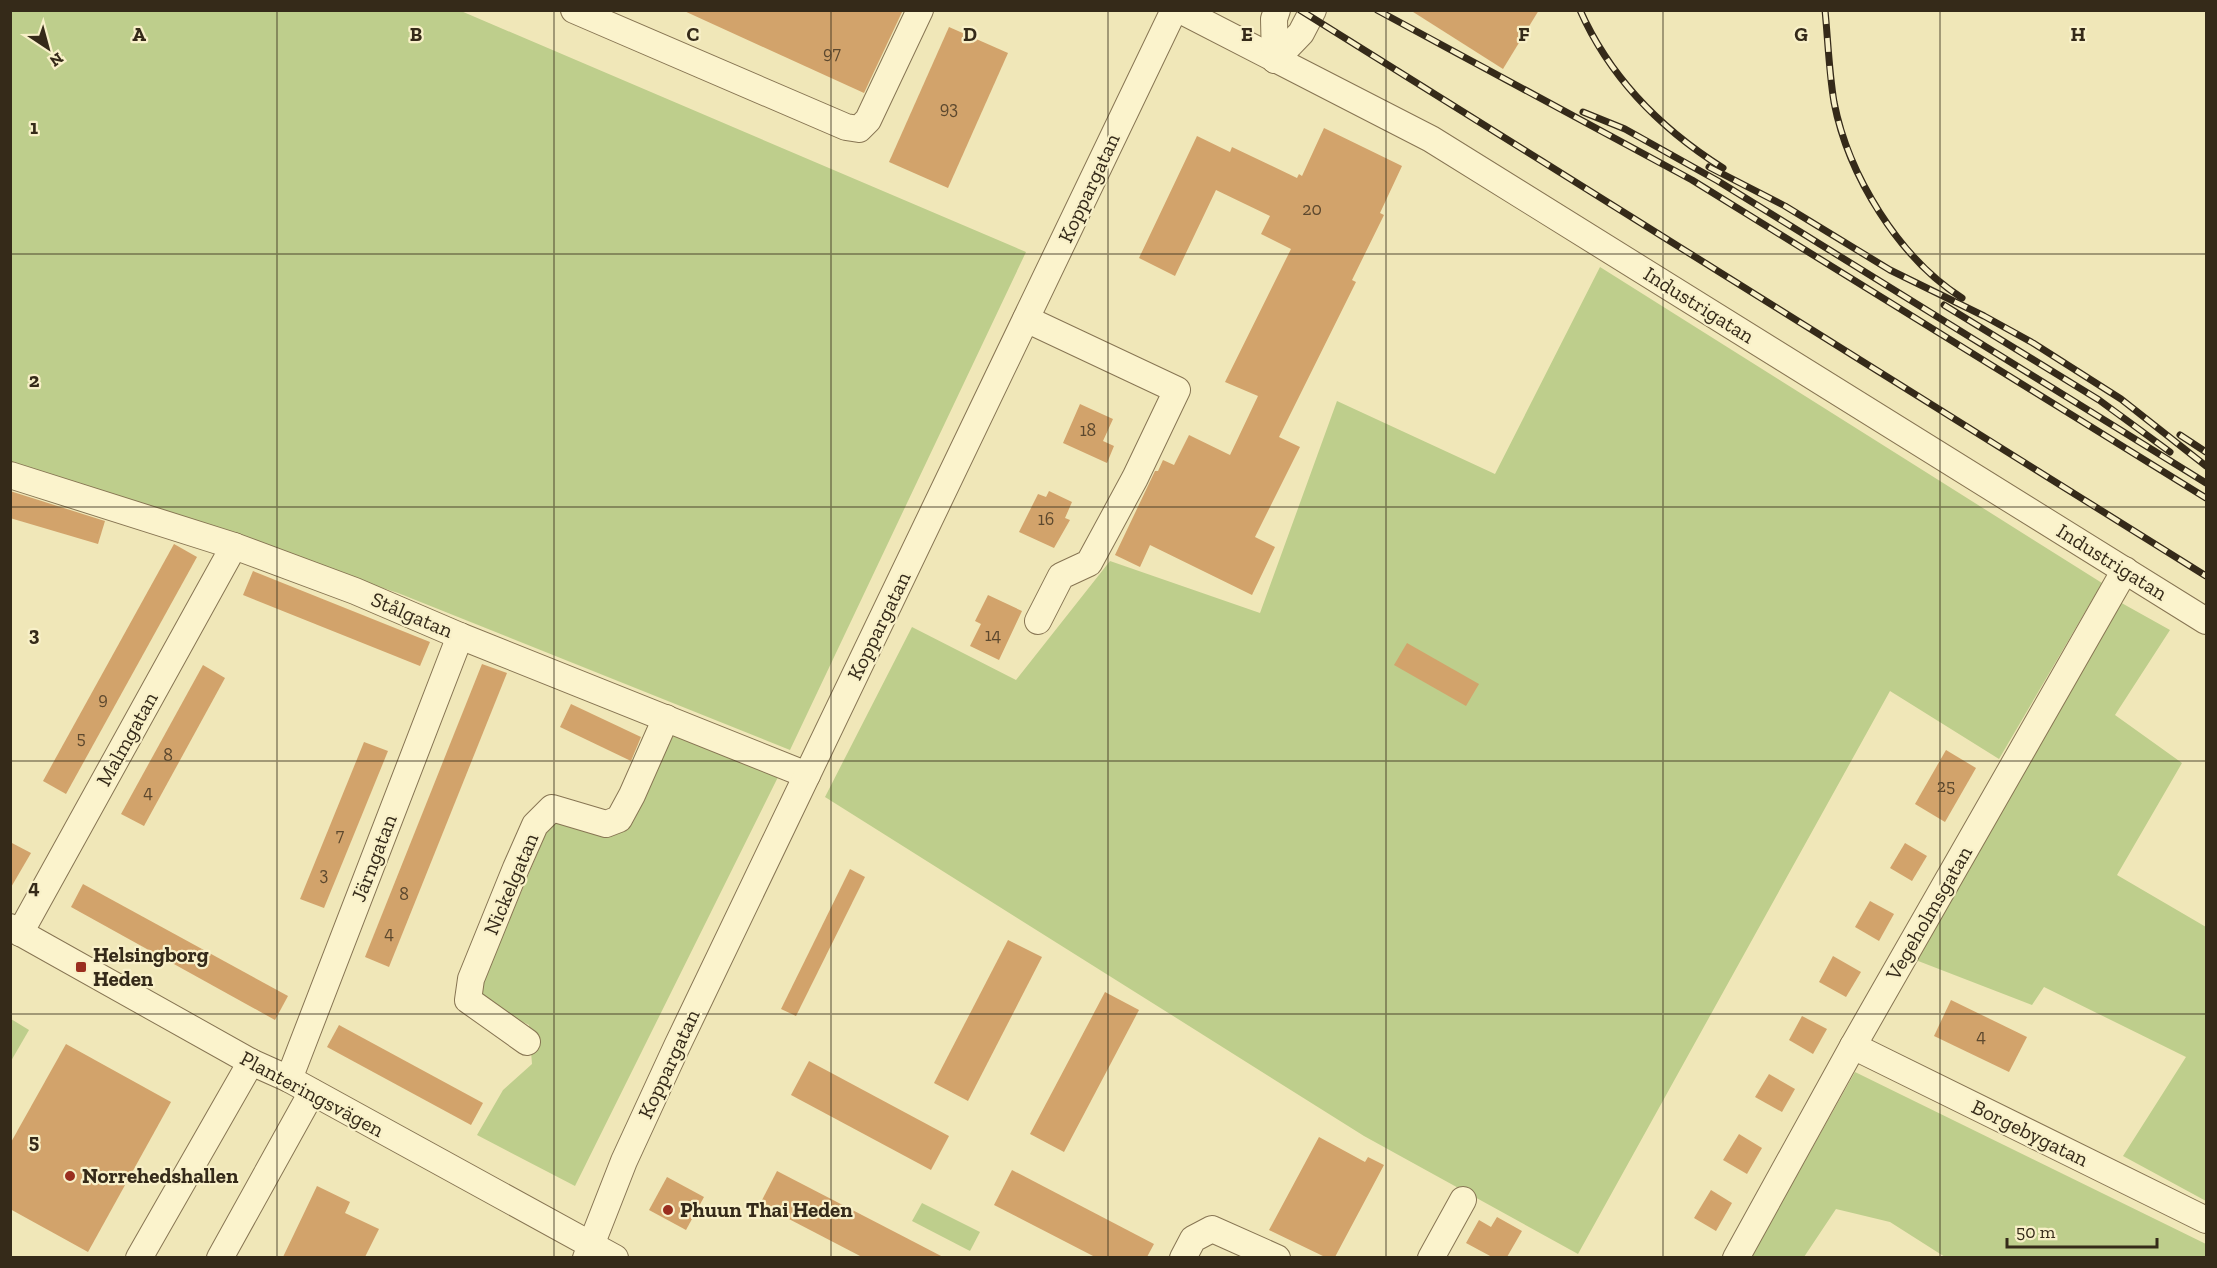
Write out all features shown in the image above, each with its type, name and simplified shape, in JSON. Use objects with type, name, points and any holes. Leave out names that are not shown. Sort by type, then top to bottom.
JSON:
[{"type":"street","points":[[574,10],[846,127],[859,129],[868,120],[920,10]]},
{"type":"street","name":"Koppargatan","points":[[588,1251],[624,1161],[676,1046],[1174,10]]},
{"type":"street","name":"Industrigatan","points":[[1180,10],[1431,139],[2206,621]]},
{"type":"street","points":[[1275,60],[1274,19],[1277,10]]},
{"type":"street","points":[[1275,60],[1301,33],[1313,10]]},
{"type":"street","points":[[1026,319],[1177,390],[1135,478],[1089,563],[1061,576],[1038,621]]},
{"type":"street","name":"Stålgatan","points":[[10,475],[234,546],[355,591],[460,636],[807,775]]},
{"type":"street","name":"Malmgatan","points":[[15,930],[234,546]]},
{"type":"street","name":"Vegeholmsgatan","points":[[1736,1257],[1853,1046],[2126,570]]},
{"type":"street","name":"Järngatan","points":[[289,1079],[460,636]]},
{"type":"street","name":"Nickelgatan","points":[[527,1042],[512,1029],[468,1000],[471,980],[516,868],[535,825],[552,808],[606,824],[619,819],[666,718]]},
{"type":"street","name":"Planteringsvägen","points":[[15,930],[251,1062],[289,1079],[588,1251],[615,1257]]},
{"type":"street","name":"Borgebygatan","points":[[1853,1046],[2206,1220]]},
{"type":"street","points":[[139,1257],[251,1062]]},
{"type":"street","points":[[220,1257],[312,1092]]},
{"type":"street","points":[[1431,1257],[1462,1200]]},
{"type":"street","points":[[1183,1257],[1193,1239],[1212,1229],[1269,1256]]},
{"type":"green space","points":[[11,11],[461,11],[1026,252],[790,750],[398,593],[11,467]]},
{"type":"green space","points":[[1600,267],[2102,583],[1999,759],[1890,691],[1578,1254],[1364,1136],[825,797],[912,627],[1016,680],[1110,561],[1260,613],[1337,401],[1495,474]]},
{"type":"green space","points":[[2118,601],[2170,630],[2115,715],[2182,763],[2117,875],[2206,927],[2206,1201],[2123,1156],[2186,1057],[2044,987],[2032,1005],[1913,959]]},
{"type":"green space","points":[[668,731],[779,775],[575,1186],[477,1135],[503,1090],[532,1064],[529,1025],[476,999],[552,819],[622,832]]},
{"type":"green space","points":[[11,1019],[29,1030],[11,1061]]},
{"type":"green space","points":[[1855,1072],[2206,1244],[2206,1257],[1945,1257],[1890,1222],[1836,1209],[1804,1257],[1751,1257]]},
{"type":"green space","points":[[922,1203],[980,1232],[970,1251],[912,1221]]},
{"type":"building","points":[[682,10],[903,10],[864,93]]},
{"type":"building","points":[[1410,10],[1539,10],[1503,69]]},
{"type":"building","points":[[949,27],[1008,53],[948,188],[889,162]]},
{"type":"building","points":[[1324,128],[1402,166],[1380,213],[1384,215],[1352,280],[1356,282],[1279,437],[1300,447],[1255,537],[1275,547],[1252,595],[1150,545],[1140,567],[1115,555],[1155,471],[1158,471],[1163,460],[1174,465],[1189,435],[1230,455],[1258,396],[1225,382],[1291,249],[1261,234],[1270,216],[1216,190],[1175,276],[1139,258],[1197,136],[1230,152],[1232,147],[1297,178],[1299,174],[1302,176]]},
{"type":"building","points":[[1080,404],[1113,419],[1103,441],[1114,446],[1107,463],[1063,443]]},
{"type":"building","points":[[10,491],[105,521],[98,544],[10,518]]},
{"type":"building","points":[[1049,491],[1072,502],[1065,518],[1070,520],[1054,548],[1019,532],[1038,494],[1046,497]]},
{"type":"building","points":[[174,544],[197,557],[66,794],[43,781]]},
{"type":"building","points":[[253,571],[430,642],[420,666],[243,595]]},
{"type":"building","points":[[988,595],[1022,611],[999,660],[970,646],[981,624],[975,621]]},
{"type":"building","points":[[1407,643],[1479,684],[1466,706],[1394,665]]},
{"type":"building","points":[[482,664],[507,673],[389,967],[365,957]]},
{"type":"building","points":[[203,665],[225,678],[144,826],[121,814]]},
{"type":"building","points":[[571,704],[641,737],[631,761],[560,727]]},
{"type":"building","points":[[364,742],[388,751],[324,908],[300,899]]},
{"type":"building","points":[[1946,750],[1976,768],[1945,822],[1915,804]]},
{"type":"building","points":[[10,842],[31,853],[10,889]]},
{"type":"building","points":[[1905,843],[1927,856],[1912,881],[1890,868]]},
{"type":"building","points":[[850,869],[865,877],[796,1016],[781,1009]]},
{"type":"building","points":[[83,884],[288,996],[275,1020],[71,907]]},
{"type":"building","points":[[1870,901],[1894,914],[1879,941],[1855,927]]},
{"type":"building","points":[[1008,940],[1042,957],[968,1101],[934,1083]]},
{"type":"building","points":[[1833,956],[1861,972],[1846,997],[1819,982]]},
{"type":"building","points":[[1105,992],[1139,1010],[1064,1152],[1030,1134]]},
{"type":"building","points":[[1951,1000],[2027,1037],[2009,1072],[1934,1036]]},
{"type":"building","points":[[1802,1016],[1827,1029],[1813,1054],[1789,1040]]},
{"type":"building","points":[[339,1025],[483,1103],[471,1125],[327,1047]]},
{"type":"building","name":"Norrehedshallen","points":[[66,1044],[171,1102],[88,1252],[10,1209],[10,1144]]},
{"type":"building","points":[[809,1061],[949,1136],[931,1170],[791,1095]]},
{"type":"building","points":[[1769,1074],[1795,1089],[1782,1112],[1755,1097]]},
{"type":"building","points":[[1739,1134],[1762,1148],[1747,1174],[1723,1160]]},
{"type":"building","points":[[1319,1137],[1365,1162],[1368,1157],[1384,1165],[1335,1257],[1325,1257],[1269,1230]]},
{"type":"building","points":[[1012,1170],[1154,1244],[1147,1257],[1095,1257],[994,1205]]},
{"type":"building","points":[[777,1171],[943,1257],[862,1257],[760,1204]]},
{"type":"building","points":[[667,1177],[704,1197],[686,1230],[649,1210]]},
{"type":"building","points":[[317,1186],[350,1202],[345,1213],[379,1229],[365,1257],[283,1257]]},
{"type":"building","points":[[1711,1190],[1732,1203],[1716,1231],[1694,1218]]},
{"type":"building","points":[[1497,1217],[1522,1231],[1507,1257],[1492,1257],[1466,1243],[1479,1220],[1491,1227]]},
{"type":"railway","points":[[1300,10],[2206,576]]},
{"type":"railway","points":[[1377,10],[1692,180],[2206,498]]},
{"type":"railway","points":[[1580,10],[1606,58],[1640,100],[1658,119],[1700,153],[1723,168]]},
{"type":"railway","points":[[1825,10],[1834,102],[1841,130],[1864,186],[1898,238],[1917,261],[1962,298]]},
{"type":"railway","points":[[1583,112],[1625,129],[1718,181],[2206,483]]},
{"type":"railway","points":[[1709,167],[1785,206],[1890,270],[2033,343],[2121,399],[2206,466]]},
{"type":"railway","points":[[1944,305],[2099,400],[2170,452]]},
{"type":"railway","points":[[2180,435],[2206,452]]},
{"type":"place","name":"Helsingborg Heden","points":[[81,967]]},
{"type":"place","name":"Norrehedshallen","points":[[70,1176]]},
{"type":"place","name":"Phuun Thai Heden","points":[[668,1210]]}]
